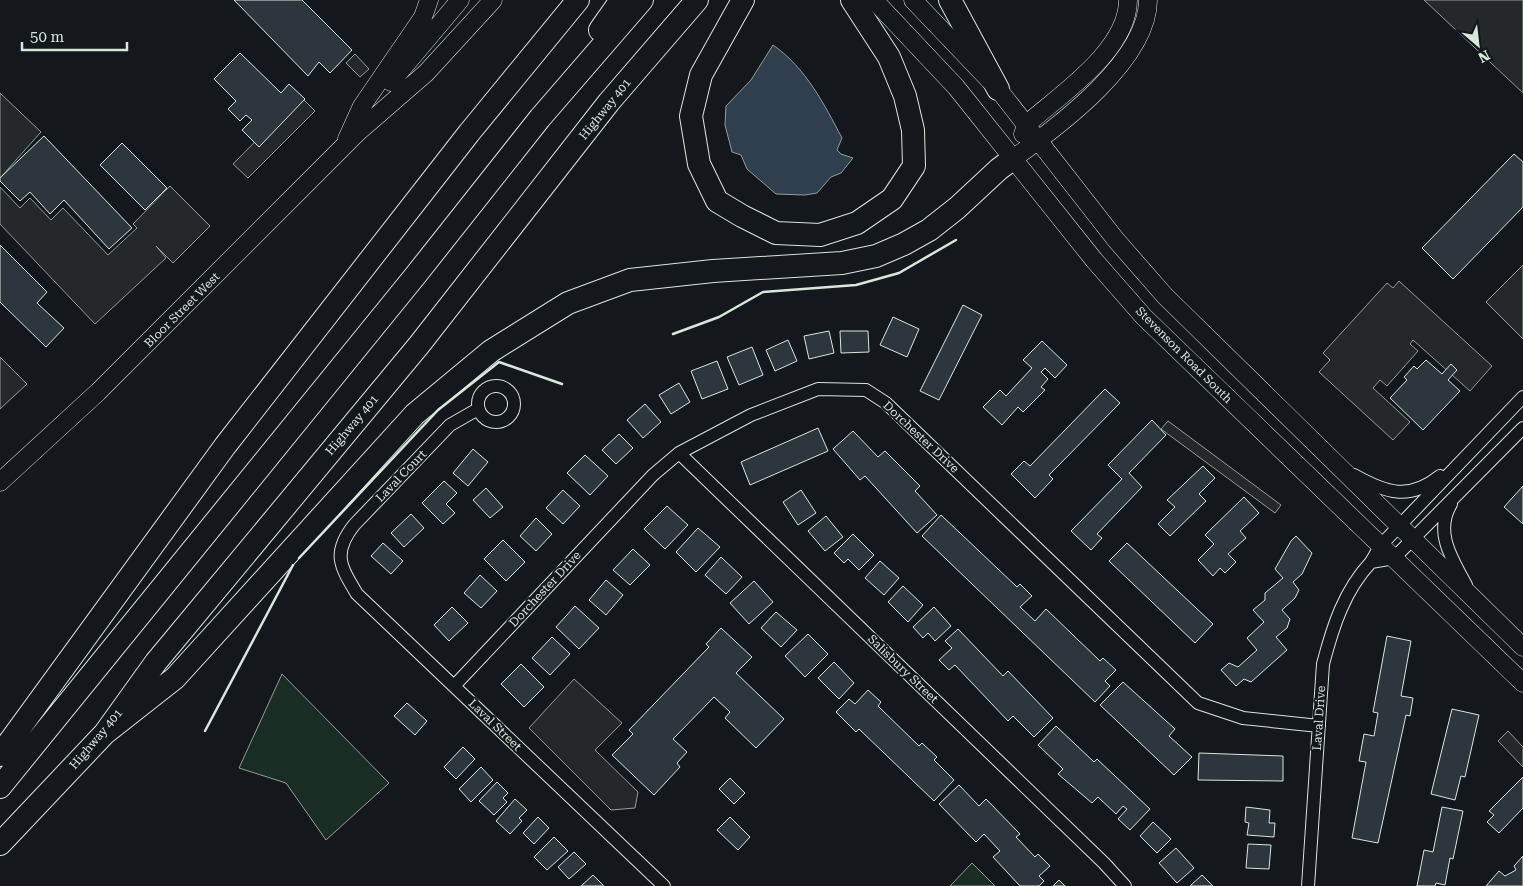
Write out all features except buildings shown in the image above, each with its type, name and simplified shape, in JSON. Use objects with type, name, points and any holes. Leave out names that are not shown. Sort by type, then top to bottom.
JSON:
[{"type":"highway","points":[[0,755],[224,446],[469,134],[578,0]]},
{"type":"highway","points":[[540,118],[621,0]]},
{"type":"highway","points":[[0,787],[409,284],[540,118],[642,0]]},
{"type":"highway","name":"Highway 401","points":[[0,844],[104,733],[156,662],[419,345],[609,102],[697,0]]},
{"type":"highway","points":[[743,0],[701,75],[691,116],[698,164],[717,201],[742,216],[776,233],[820,235],[857,223],[892,199],[914,166],[913,130],[905,96],[889,57],[852,0]]},
{"type":"highway","points":[[950,0],[998,89]]},
{"type":"highway","points":[[104,733],[175,678],[415,414],[491,351],[568,303],[630,280],[713,271],[832,264],[876,256],[904,244],[929,230],[1014,158]]},
{"type":"main road","points":[[342,149],[362,106],[423,16],[429,0]]},
{"type":"main road","name":"Bloor Street West","points":[[358,132],[394,78],[460,0]]},
{"type":"main road","name":"Stevenson Road South","points":[[874,0],[956,86],[1094,260],[1144,317],[1523,683]]},
{"type":"main road","points":[[913,0],[998,89],[1040,140],[1116,240],[1165,296],[1523,647]]},
{"type":"main road","points":[[1014,158],[1027,124],[1095,66],[1118,34],[1128,7],[1128,0]]},
{"type":"main road","points":[[1014,158],[1040,140],[1111,77],[1136,42],[1148,11],[1148,0]]},
{"type":"main road","name":"Bloor Street West","points":[[0,482],[105,385],[358,132],[426,73],[485,3]]},
{"type":"street","name":"Dorchester Drive","points":[[454,685],[653,475],[679,453],[751,415],[818,389],[866,390],[886,403],[1198,702],[1243,718],[1319,726]]},
{"type":"street","name":"Laval Drive","points":[[1308,886],[1323,664],[1330,636],[1352,585],[1371,562],[1381,545],[1523,397]]},
{"type":"street","name":"Laval Court","points":[[339,555],[343,539],[354,525],[450,426],[478,409]]},
{"type":"street","points":[[1371,562],[1394,558],[1523,428]]},
{"type":"street","name":"Laval Drive","points":[[1341,467],[1380,489],[1396,492],[1412,491],[1434,481],[1473,449]]},
{"type":"street","name":"Salisbury Street","points":[[679,453],[1104,863],[1125,886]]},
{"type":"street","points":[[1456,496],[1446,513],[1443,530],[1450,555],[1473,598]]},
{"type":"street","name":"Laval Street","points":[[339,555],[343,571],[357,594],[664,886]]},
{"type":"green space","points":[[282,674],[389,783],[326,840],[286,783],[239,768]]},
{"type":"green space","points":[[972,863],[995,886],[950,886]]},
{"type":"shaded area","points":[[1424,0],[1523,0],[1523,93]]},
{"type":"shaded area","points":[[355,54],[369,69],[360,77],[346,63]]},
{"type":"shaded area","points":[[0,93],[41,132],[0,178]]},
{"type":"shaded area","points":[[300,96],[315,111],[248,178],[233,164]]},
{"type":"shaded area","points":[[170,186],[210,226],[173,263],[156,246],[166,258],[95,324],[0,224],[0,187],[20,208],[30,198],[51,220],[63,208],[108,255],[137,228],[133,224]]},
{"type":"shaded area","points":[[1523,265],[1523,339],[1486,302]]},
{"type":"shaded area","points":[[1399,281],[1492,366],[1470,391],[1413,340],[1410,344],[1418,351],[1387,386],[1380,380],[1373,388],[1410,422],[1393,440],[1319,372],[1330,360],[1323,353],[1387,283],[1393,288]]},
{"type":"shaded area","points":[[0,357],[27,384],[0,409]]},
{"type":"shaded area","points":[[1168,421],[1281,505],[1275,513],[1161,429]]},
{"type":"shaded area","points":[[574,679],[622,723],[595,750],[638,792],[635,808],[611,810],[529,728]]},
{"type":"shaded area","points":[[1508,731],[1523,747],[1523,767],[1498,741]]},
{"type":"water","points":[[773,45],[795,64],[821,100],[842,138],[837,150],[841,154],[853,158],[841,173],[831,177],[817,193],[805,195],[776,194],[747,169],[741,155],[732,152],[725,125],[726,106],[751,80]]},
{"type":"wall","points":[[673,334],[719,317],[763,292],[856,285],[899,273],[956,240]]},
{"type":"wall","points":[[299,558],[438,410],[499,362],[562,384]]},
{"type":"wall","points":[[205,731],[293,565]]}]
